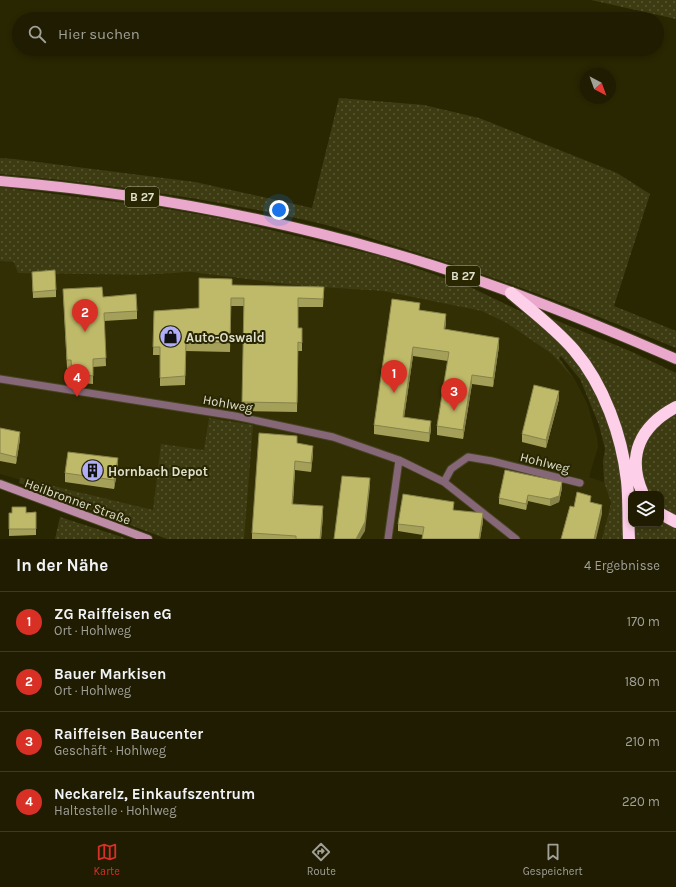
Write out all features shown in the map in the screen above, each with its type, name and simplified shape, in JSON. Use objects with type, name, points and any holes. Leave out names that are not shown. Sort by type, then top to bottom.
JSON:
[{"type":"highway","points":[[511,293],[574,349],[584,362],[601,393],[614,424],[626,471],[629,539]]},
{"type":"highway","points":[[642,491],[635,468],[640,442],[646,429],[664,413],[676,407]]},
{"type":"highway","points":[[664,516],[676,522]]},
{"type":"main road","name":"B 27","points":[[0,181],[138,196],[236,214],[386,251],[511,293],[614,332],[676,360]]},
{"type":"street","name":"Hohlweg","points":[[0,378],[235,416],[333,437],[399,460],[444,482],[516,539]]},
{"type":"street","name":"Hohlweg","points":[[444,482],[451,469],[468,457],[492,461],[580,483]]},
{"type":"street","points":[[388,539],[399,460]]},
{"type":"street","name":"Heilbronner Straße","points":[[0,484],[148,539]]},
{"type":"shaded area","points":[[591,0],[676,0],[676,19],[664,16],[664,12],[645,12]]},
{"type":"shaded area","points":[[339,98],[424,105],[479,118],[617,173],[650,194],[614,306],[676,331],[676,348],[578,309],[511,285],[383,242],[325,225],[259,210],[186,197],[112,186],[0,174],[0,158],[14,159],[195,182],[312,208]]},
{"type":"shaded area","points":[[0,187],[156,207],[225,219],[384,257],[470,287],[547,324],[612,403],[548,317],[630,351],[676,373],[676,402],[638,449],[676,407],[676,539],[602,539],[611,503],[604,482],[603,461],[605,449],[599,425],[580,379],[561,356],[559,358],[575,380],[552,354],[507,323],[482,311],[383,291],[302,286],[191,272],[142,275],[18,273],[14,262],[0,261]]},
{"type":"shaded area","points":[[0,261],[14,262],[40,273],[142,275],[191,272],[302,286],[383,291],[502,314],[543,340],[575,380],[587,403],[597,437],[598,447],[589,477],[604,482],[611,503],[602,539],[207,539],[84,498],[0,474]]},
{"type":"shaded area","points":[[209,418],[253,425],[244,539],[167,539],[19,483],[20,478],[153,510],[161,444],[204,450]]},
{"type":"shaded area","points":[[60,517],[125,538],[126,539],[55,539]]},
{"type":"building","points":[[55,270],[56,290],[33,292],[32,272]]},
{"type":"building","points":[[199,278],[232,279],[232,285],[324,287],[323,299],[298,298],[298,328],[302,328],[302,343],[298,342],[297,403],[242,402],[244,298],[231,298],[230,343],[186,342],[185,376],[160,378],[160,347],[153,347],[154,311],[199,308]]},
{"type":"building","points":[[102,287],[103,297],[136,294],[137,311],[104,313],[106,358],[93,359],[93,376],[72,373],[71,360],[67,360],[63,289]]},
{"type":"building","points":[[392,299],[420,303],[419,310],[446,314],[444,329],[499,338],[493,378],[472,375],[463,430],[437,426],[449,352],[413,347],[403,417],[431,421],[429,433],[374,425]]},
{"type":"building","points":[[534,385],[559,391],[546,440],[522,434]]},
{"type":"building","points":[[0,428],[20,432],[16,457],[0,453]]},
{"type":"building","points":[[259,433],[297,436],[297,443],[313,446],[311,463],[295,461],[292,504],[323,506],[320,539],[296,539],[296,536],[252,533]]},
{"type":"building","points":[[68,452],[118,458],[114,480],[65,473]]},
{"type":"building","points":[[505,470],[562,482],[559,496],[550,499],[528,495],[526,504],[499,498]]},
{"type":"building","points":[[342,476],[370,478],[365,522],[356,539],[334,539]]},
{"type":"building","points":[[577,492],[591,496],[590,502],[602,505],[594,539],[561,539],[570,506],[574,507]]},
{"type":"building","points":[[403,494],[454,502],[453,510],[483,513],[479,539],[422,539],[424,527],[398,524]]},
{"type":"building","points":[[12,507],[26,507],[26,513],[36,512],[36,529],[9,529],[9,513],[12,513]]},
{"type":"place","name":"Bauer Markisen","points":[[85,332]]},
{"type":"place","name":"Auto-Oswald","points":[[170,337]]},
{"type":"place","name":"ZG Raiffeisen eG","points":[[394,393]]},
{"type":"place","name":"Neckarelz, Einkaufszentrum","points":[[77,397]]},
{"type":"place","name":"Raiffeisen Baucenter","points":[[454,411]]},
{"type":"place","name":"Hornbach Depot","points":[[92,471]]}]
